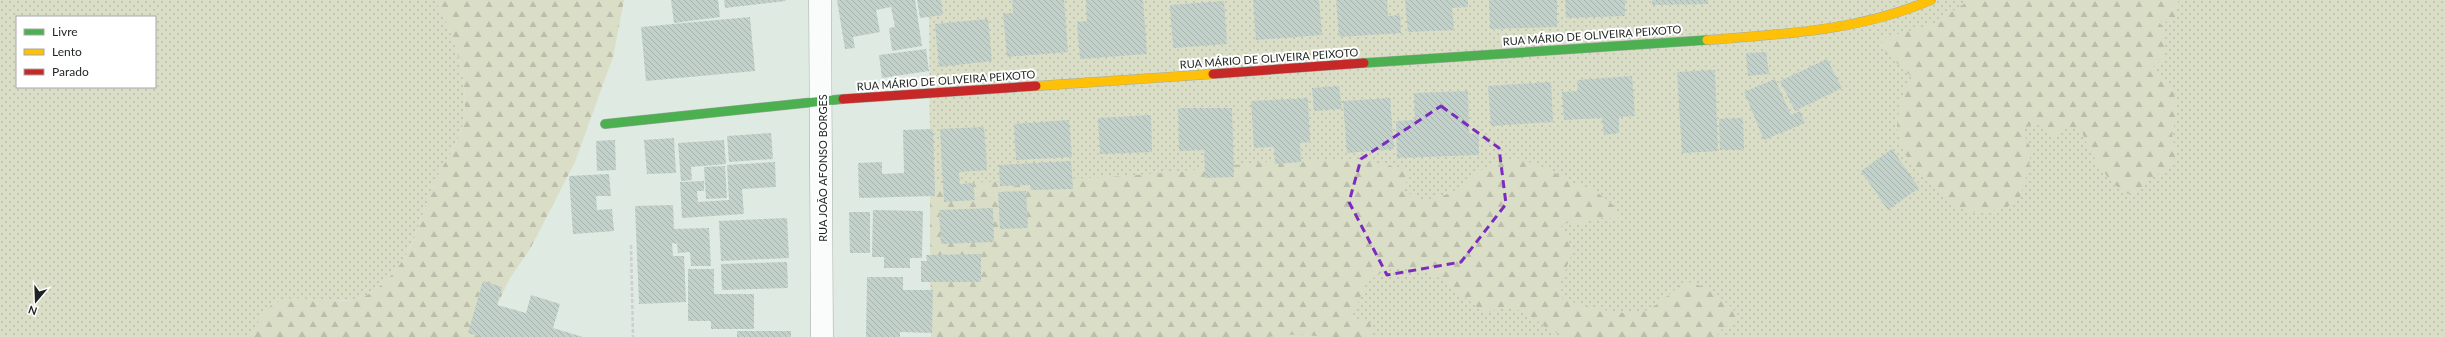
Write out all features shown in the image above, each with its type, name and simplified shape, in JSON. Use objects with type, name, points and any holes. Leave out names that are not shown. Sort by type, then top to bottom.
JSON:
[{"type":"street","name":"RUA JOÃO AFONSO BORGES","points":[[820,0],[822,337]]},
{"type":"street","name":"RUA MÁRIO DE OLIVEIRA PEIXOTO","points":[[605,124],[821,101],[1788,34],[1870,24],[1904,13],[1931,0]]},
{"type":"path","points":[[630,245],[633,337]]},
{"type":"highlighted area","points":[[1441,106],[1499,148],[1506,204],[1461,262],[1387,275],[1349,202],[1361,159]]},
{"type":"green space","points":[[0,0],[435,0],[449,29],[460,62],[465,96],[465,112],[459,136],[437,176],[415,235],[402,261],[384,283],[366,296],[342,301],[322,301],[294,305],[266,312],[250,337],[0,337]]},
{"type":"green space","points":[[435,0],[624,0],[613,57],[575,162],[530,249],[510,278],[482,337],[250,337],[263,313],[275,303],[285,299],[297,298],[348,301],[360,298],[372,292],[395,271],[410,247],[434,182],[459,136],[465,112],[465,96],[460,62],[449,29]]},
{"type":"green space","points":[[929,0],[2445,0],[2445,337],[931,337]]},
{"type":"green space","points":[[1970,0],[2178,0],[2178,7],[2174,21],[2159,22],[2165,30],[2163,59],[2152,68],[2163,81],[2174,88],[2176,117],[2172,134],[2176,153],[2172,167],[2148,180],[2139,192],[2126,194],[2111,180],[2098,164],[2080,127],[2061,130],[2054,136],[2036,122],[2022,130],[2031,149],[2029,167],[2020,198],[2006,208],[1986,212],[1969,212],[1956,206],[1908,159],[1900,143],[1897,126],[1899,110],[1904,91],[1913,78],[1883,50],[1881,39],[1933,24]]},
{"type":"green space","points":[[1517,158],[1544,167],[1575,184],[1594,190],[1613,205],[1619,219],[1600,218],[1579,224],[1567,223],[1559,228],[1568,239],[1572,253],[1561,282],[1562,298],[1604,310],[1637,313],[1645,311],[1666,298],[1685,281],[1709,290],[1727,303],[1739,316],[1736,324],[1724,327],[1716,337],[1566,337],[1549,329],[1523,312],[1509,308],[1494,310],[1485,314],[1448,283],[1420,268],[1391,269],[1379,274],[1366,283],[1351,320],[1370,321],[1373,337],[1323,337],[1299,334],[1268,337],[931,337],[930,184],[1124,176],[1284,160],[1352,160],[1383,164],[1413,173],[1401,189],[1424,201],[1450,193],[1468,182],[1487,166]]},
{"type":"building","points":[[671,0],[718,0],[720,17],[674,23]]},
{"type":"building","points":[[724,0],[785,0],[786,1],[725,8]]},
{"type":"building","points":[[837,0],[915,0],[922,46],[892,51],[889,28],[895,27],[891,7],[876,10],[880,32],[853,37],[855,48],[845,49]]},
{"type":"building","points":[[917,0],[941,0],[943,15],[920,18]]},
{"type":"building","points":[[1012,0],[1064,0],[1068,52],[1007,57],[1003,13],[1013,13]]},
{"type":"building","points":[[1086,0],[1143,0],[1147,54],[1080,59],[1077,22],[1087,21]]},
{"type":"building","points":[[1253,0],[1319,0],[1322,35],[1256,40]]},
{"type":"building","points":[[1336,0],[1387,0],[1388,16],[1400,15],[1401,33],[1339,37]]},
{"type":"building","points":[[1405,0],[1468,0],[1468,7],[1452,8],[1454,30],[1408,32]]},
{"type":"building","points":[[1489,0],[1557,0],[1557,27],[1490,29]]},
{"type":"building","points":[[1565,0],[1625,0],[1625,16],[1566,18]]},
{"type":"building","points":[[1652,0],[1708,0],[1708,4],[1652,5]]},
{"type":"building","points":[[1224,1],[1227,44],[1173,48],[1170,5]]},
{"type":"building","points":[[750,17],[755,71],[646,81],[641,27]]},
{"type":"building","points":[[988,19],[992,61],[939,67],[935,24]]},
{"type":"building","points":[[926,49],[929,71],[882,78],[879,55]]},
{"type":"building","points":[[1766,52],[1769,74],[1748,76],[1746,53]]},
{"type":"building","points":[[1827,59],[1842,88],[1795,111],[1780,81]]},
{"type":"building","points":[[1715,70],[1718,151],[1682,153],[1677,72]]},
{"type":"building","points":[[1632,76],[1635,116],[1619,117],[1619,133],[1604,135],[1602,118],[1564,120],[1562,92],[1578,91],[1577,80]]},
{"type":"building","points":[[1775,79],[1791,115],[1800,111],[1805,123],[1764,140],[1744,92]]},
{"type":"building","points":[[1551,82],[1553,122],[1491,126],[1488,86]]},
{"type":"building","points":[[1339,86],[1342,109],[1314,111],[1312,88]]},
{"type":"building","points":[[1468,91],[1469,134],[1479,134],[1479,155],[1397,158],[1396,121],[1415,120],[1414,93]]},
{"type":"building","points":[[1308,98],[1310,142],[1300,143],[1301,162],[1275,164],[1274,147],[1254,148],[1251,101]]},
{"type":"building","points":[[1390,98],[1394,149],[1347,153],[1343,101]]},
{"type":"building","points":[[1178,108],[1232,108],[1234,177],[1205,178],[1204,150],[1179,151]]},
{"type":"building","points":[[1151,115],[1152,152],[1100,154],[1098,118]]},
{"type":"building","points":[[1743,118],[1744,150],[1720,150],[1719,119]]},
{"type":"building","points":[[1069,120],[1072,157],[1016,160],[1014,124]]},
{"type":"building","points":[[984,127],[987,170],[959,172],[960,184],[973,183],[975,200],[944,202],[940,129]]},
{"type":"building","points":[[933,129],[935,196],[859,198],[858,163],[882,162],[882,174],[904,173],[903,130]]},
{"type":"building","points":[[771,133],[773,159],[729,162],[727,136]]},
{"type":"building","points":[[674,138],[676,173],[647,174],[644,140]]},
{"type":"building","points":[[615,140],[616,170],[597,171],[596,141]]},
{"type":"building","points":[[724,140],[726,164],[691,167],[692,180],[681,181],[678,143]]},
{"type":"building","points":[[1892,149],[1919,188],[1888,210],[1861,171]]},
{"type":"building","points":[[1071,161],[1073,189],[1031,190],[1030,185],[1000,186],[999,165]]},
{"type":"building","points":[[775,162],[776,187],[742,189],[744,214],[682,218],[680,182],[704,181],[704,191],[697,191],[698,202],[729,200],[727,165]]},
{"type":"building","points":[[725,166],[727,198],[706,199],[704,167]]},
{"type":"building","points":[[609,174],[611,196],[596,196],[597,210],[612,209],[614,231],[573,234],[569,176]]},
{"type":"building","points":[[1026,191],[1028,228],[1000,229],[998,192]]},
{"type":"building","points":[[673,205],[674,229],[709,228],[711,266],[691,266],[690,252],[678,253],[677,244],[672,243],[673,256],[684,256],[686,302],[639,304],[635,206]]},
{"type":"building","points":[[993,208],[994,242],[941,244],[939,210]]},
{"type":"building","points":[[873,210],[923,211],[922,258],[910,258],[910,268],[884,268],[884,257],[872,257]]},
{"type":"building","points":[[849,212],[870,212],[870,253],[850,253]]},
{"type":"building","points":[[787,218],[789,258],[721,261],[719,221]]},
{"type":"building","points":[[981,254],[981,282],[921,282],[921,261],[927,261],[926,255]]},
{"type":"building","points":[[787,262],[788,288],[722,290],[721,264]]},
{"type":"building","points":[[688,269],[714,269],[714,294],[754,294],[754,329],[711,329],[711,321],[688,321]]},
{"type":"building","points":[[867,277],[903,277],[903,290],[933,290],[932,333],[900,332],[900,337],[866,337]]},
{"type":"building","points":[[483,281],[502,287],[497,305],[526,313],[531,295],[560,304],[553,328],[583,337],[482,337],[468,333]]},
{"type":"building","points":[[737,331],[791,331],[791,337],[737,337]]},
{"type":"traffic: fast","points":[[1364,63],[1707,40]]},
{"type":"traffic: fast","points":[[605,124],[843,99]]},
{"type":"traffic: slow","points":[[1707,40],[1793,33],[1849,25],[1904,10],[1931,0]]},
{"type":"traffic: slow","points":[[1036,86],[1213,74]]},
{"type":"traffic: jam","points":[[1213,74],[1364,63]]},
{"type":"traffic: jam","points":[[843,99],[1036,86]]}]
